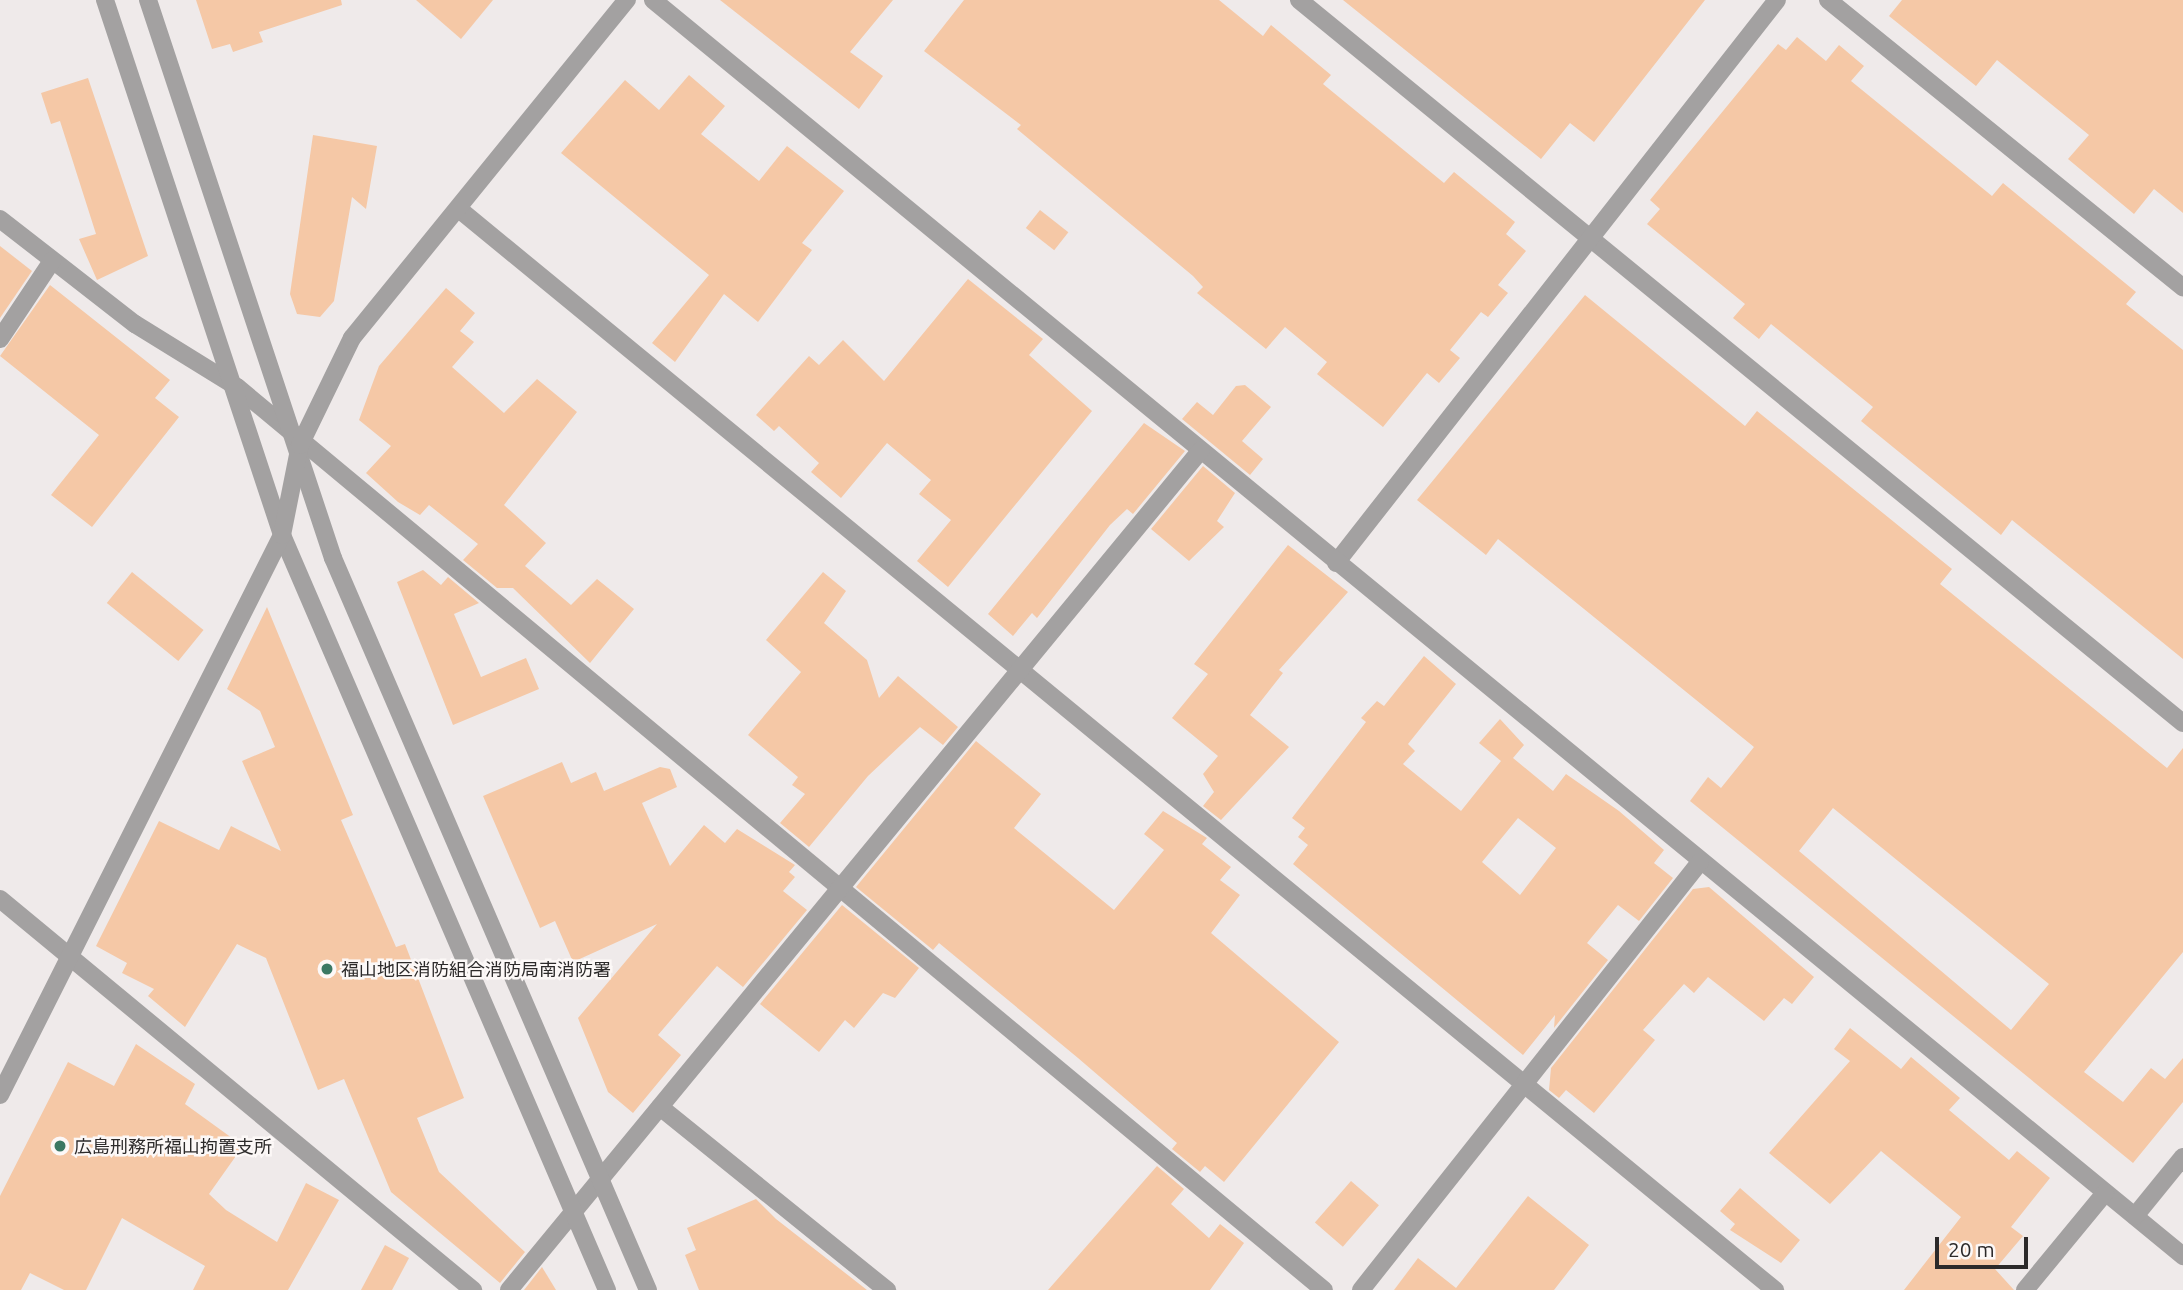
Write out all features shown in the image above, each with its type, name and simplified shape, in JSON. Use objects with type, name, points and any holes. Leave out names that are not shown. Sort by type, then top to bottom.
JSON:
[{"type":"street","points":[[105,0],[237,387],[282,535],[607,1290]]},
{"type":"street","points":[[148,0],[300,445],[333,558],[648,1290]]},
{"type":"street","points":[[0,1095],[282,535],[300,445],[352,338],[460,210],[627,0]]},
{"type":"street","points":[[653,0],[2183,1256]]},
{"type":"street","points":[[1299,0],[2183,723]]},
{"type":"street","points":[[1336,563],[1587,237],[1777,0]]},
{"type":"street","points":[[1828,0],[2183,287]]},
{"type":"street","points":[[460,210],[1775,1290]]},
{"type":"street","points":[[0,219],[135,324],[237,387],[300,445],[1324,1290]]},
{"type":"street","points":[[0,339],[52,261]]},
{"type":"street","points":[[509,1290],[599,1176],[660,1107],[835,887],[1201,450]]},
{"type":"street","points":[[1361,1290],[1700,862]]},
{"type":"street","points":[[0,899],[473,1290]]},
{"type":"street","points":[[660,1107],[887,1290]]},
{"type":"street","points":[[2135,1216],[2183,1157]]},
{"type":"street","points":[[2025,1290],[2105,1193]]},
{"type":"building","points":[[196,0],[341,0],[342,5],[259,32],[263,42],[233,52],[230,44],[212,49]]},
{"type":"building","points":[[416,0],[493,0],[461,39]]},
{"type":"building","points":[[720,0],[893,0],[850,52],[883,76],[859,109]]},
{"type":"building","points":[[964,0],[1219,0],[1263,36],[1271,25],[1331,75],[1323,84],[1444,183],[1454,172],[1515,222],[1506,234],[1526,251],[1498,285],[1508,293],[1488,317],[1481,312],[1450,350],[1460,358],[1439,383],[1427,373],[1383,427],[1317,374],[1327,362],[1285,327],[1266,349],[1197,293],[1203,287],[1193,276],[1017,129],[1021,125],[924,51]]},
{"type":"building","points":[[1343,0],[1705,0],[1594,142],[1570,123],[1541,159]]},
{"type":"building","points":[[1902,0],[2183,0],[2183,213],[2154,189],[2134,214],[2068,159],[2089,135],[1997,60],[1976,86],[1889,16]]},
{"type":"building","points":[[1797,37],[1826,61],[1839,45],[1864,66],[1851,81],[1992,196],[2003,183],[2136,292],[2126,304],[2183,350],[2183,659],[2012,520],[2001,535],[1861,421],[1873,407],[1771,324],[1759,339],[1733,318],[1745,304],[1647,224],[1660,209],[1650,200],[1778,44],[1786,50]]},
{"type":"building","points":[[689,75],[725,106],[701,134],[759,181],[787,146],[844,191],[802,243],[812,250],[758,322],[724,294],[675,362],[652,343],[709,275],[561,153],[625,80],[659,110]]},
{"type":"building","points":[[88,78],[148,256],[97,280],[79,239],[96,234],[60,121],[51,124],[41,93]]},
{"type":"building","points":[[313,135],[377,146],[366,209],[352,197],[334,301],[320,317],[297,314],[290,294]]},
{"type":"building","points":[[1040,210],[1068,232],[1054,250],[1026,228]]},
{"type":"building","points":[[0,246],[32,271],[0,318]]},
{"type":"building","points":[[968,279],[1043,339],[1029,355],[1092,411],[948,587],[917,561],[951,520],[919,494],[931,480],[887,443],[841,498],[811,472],[819,463],[779,426],[774,431],[756,415],[809,356],[819,365],[843,340],[884,381]]},
{"type":"building","points":[[50,285],[170,380],[155,398],[179,417],[92,527],[51,495],[99,435],[0,356]]},
{"type":"building","points":[[446,288],[475,313],[460,331],[474,342],[452,367],[504,413],[537,379],[577,412],[504,505],[546,543],[525,566],[571,605],[597,579],[634,609],[590,663],[513,588],[497,588],[463,560],[478,544],[429,505],[420,515],[398,502],[366,473],[391,446],[359,420],[379,366]]},
{"type":"building","points":[[1585,295],[1745,426],[1757,411],[1952,569],[1940,584],[2167,768],[2183,748],[2183,952],[2084,1072],[2123,1102],[2151,1068],[2165,1079],[2183,1058],[2183,1102],[2133,1163],[1690,801],[1708,777],[1721,788],[1754,747],[1498,539],[1486,555],[1417,500]],"holes":[[[1833,808],[2049,984],[2011,1030],[1799,851]]]},
{"type":"building","points":[[1245,385],[1271,407],[1242,441],[1263,459],[1250,475],[1182,419],[1197,402],[1213,415],[1236,386]]},
{"type":"building","points":[[1144,423],[1185,451],[1133,514],[1127,509],[1110,525],[1037,618],[1032,613],[1013,636],[988,614]]},
{"type":"building","points":[[1203,466],[1235,493],[1217,521],[1224,527],[1189,561],[1151,529]]},
{"type":"building","points":[[1288,545],[1348,592],[1279,670],[1283,673],[1250,715],[1289,747],[1221,820],[1203,806],[1214,792],[1203,774],[1218,756],[1172,718],[1208,674],[1194,664]]},
{"type":"building","points":[[423,570],[441,585],[448,577],[479,603],[454,614],[481,677],[526,658],[539,689],[453,725],[397,582]]},
{"type":"building","points":[[132,572],[203,630],[178,661],[107,603]]},
{"type":"building","points":[[823,572],[846,591],[824,623],[867,660],[879,698],[898,676],[958,727],[943,745],[920,727],[868,776],[809,847],[780,823],[805,794],[792,785],[798,777],[748,735],[801,672],[766,640]]},
{"type":"building","points":[[267,607],[353,815],[341,820],[396,947],[405,944],[464,1098],[417,1118],[439,1172],[525,1252],[500,1283],[391,1192],[344,1079],[318,1090],[266,958],[237,944],[185,1027],[148,996],[154,989],[122,973],[127,963],[96,946],[159,821],[219,850],[231,826],[281,851],[242,761],[275,747],[260,711],[227,689]]},
{"type":"building","points":[[1424,656],[1456,684],[1408,744],[1415,751],[1403,764],[1461,811],[1501,761],[1479,743],[1500,719],[1524,745],[1513,758],[1553,791],[1566,774],[1619,811],[1664,850],[1654,863],[1673,878],[1639,921],[1618,905],[1587,943],[1608,960],[1554,1028],[1555,1015],[1523,1055],[1293,864],[1308,845],[1298,837],[1305,828],[1292,818],[1366,722],[1361,718],[1377,701],[1384,706]],"holes":[[[1518,818],[1556,848],[1520,895],[1482,862]]]},
{"type":"building","points":[[976,741],[1041,794],[1014,828],[1114,910],[1164,850],[1144,834],[1163,811],[1207,838],[1202,844],[1231,867],[1220,880],[1240,895],[1211,933],[1339,1042],[1224,1182],[1205,1166],[1200,1172],[1172,1149],[1177,1143],[939,943],[933,950],[856,887]]},
{"type":"building","points":[[562,762],[571,783],[596,772],[604,791],[660,767],[670,769],[677,787],[642,803],[670,866],[704,825],[725,843],[737,829],[795,865],[789,872],[795,877],[783,891],[807,910],[743,987],[717,966],[658,1035],[681,1055],[633,1113],[608,1092],[578,1018],[657,924],[573,962],[555,921],[540,928],[483,796]]},
{"type":"building","points":[[1709,887],[1814,977],[1792,1004],[1784,998],[1764,1021],[1708,977],[1694,993],[1684,984],[1643,1030],[1655,1040],[1594,1113],[1566,1090],[1559,1098],[1549,1090],[1551,1068],[1693,889]]},
{"type":"building","points":[[842,905],[919,968],[895,998],[883,993],[854,1028],[845,1020],[819,1052],[760,1004]]},
{"type":"building","points":[[1850,1028],[1901,1069],[1911,1057],[1960,1098],[1949,1110],[2009,1160],[2017,1151],[2050,1178],[2011,1227],[2023,1236],[1995,1269],[2014,1290],[1904,1290],[1961,1217],[1881,1151],[1830,1204],[1769,1153],[1850,1061],[1834,1049]]},
{"type":"building","points":[[136,1044],[195,1084],[185,1104],[243,1146],[209,1194],[226,1210],[277,1242],[306,1183],[339,1200],[288,1290],[193,1290],[205,1266],[122,1218],[86,1290],[64,1290],[30,1273],[21,1290],[0,1290],[0,1196],[68,1062],[114,1086]]},
{"type":"building","points":[[1157,1166],[1184,1189],[1171,1204],[1209,1238],[1220,1224],[1244,1243],[1210,1290],[1048,1290]]},
{"type":"building","points":[[1351,1181],[1379,1205],[1343,1247],[1315,1223]]},
{"type":"building","points":[[1740,1188],[1800,1240],[1781,1263],[1730,1230],[1735,1224],[1720,1211]]},
{"type":"building","points":[[1528,1196],[1589,1245],[1554,1290],[1394,1290],[1418,1258],[1456,1288]]},
{"type":"building","points":[[756,1199],[776,1219],[867,1290],[699,1290],[685,1255],[696,1250],[687,1228]]},
{"type":"building","points":[[385,1245],[409,1258],[392,1290],[361,1290]]},
{"type":"building","points":[[542,1267],[556,1290],[524,1290]]},
{"type":"place","name":"福山地区消防組合消防局南消防署","points":[[327,969]]},
{"type":"place","name":"広島刑務所福山拘置支所","points":[[60,1146]]}]
